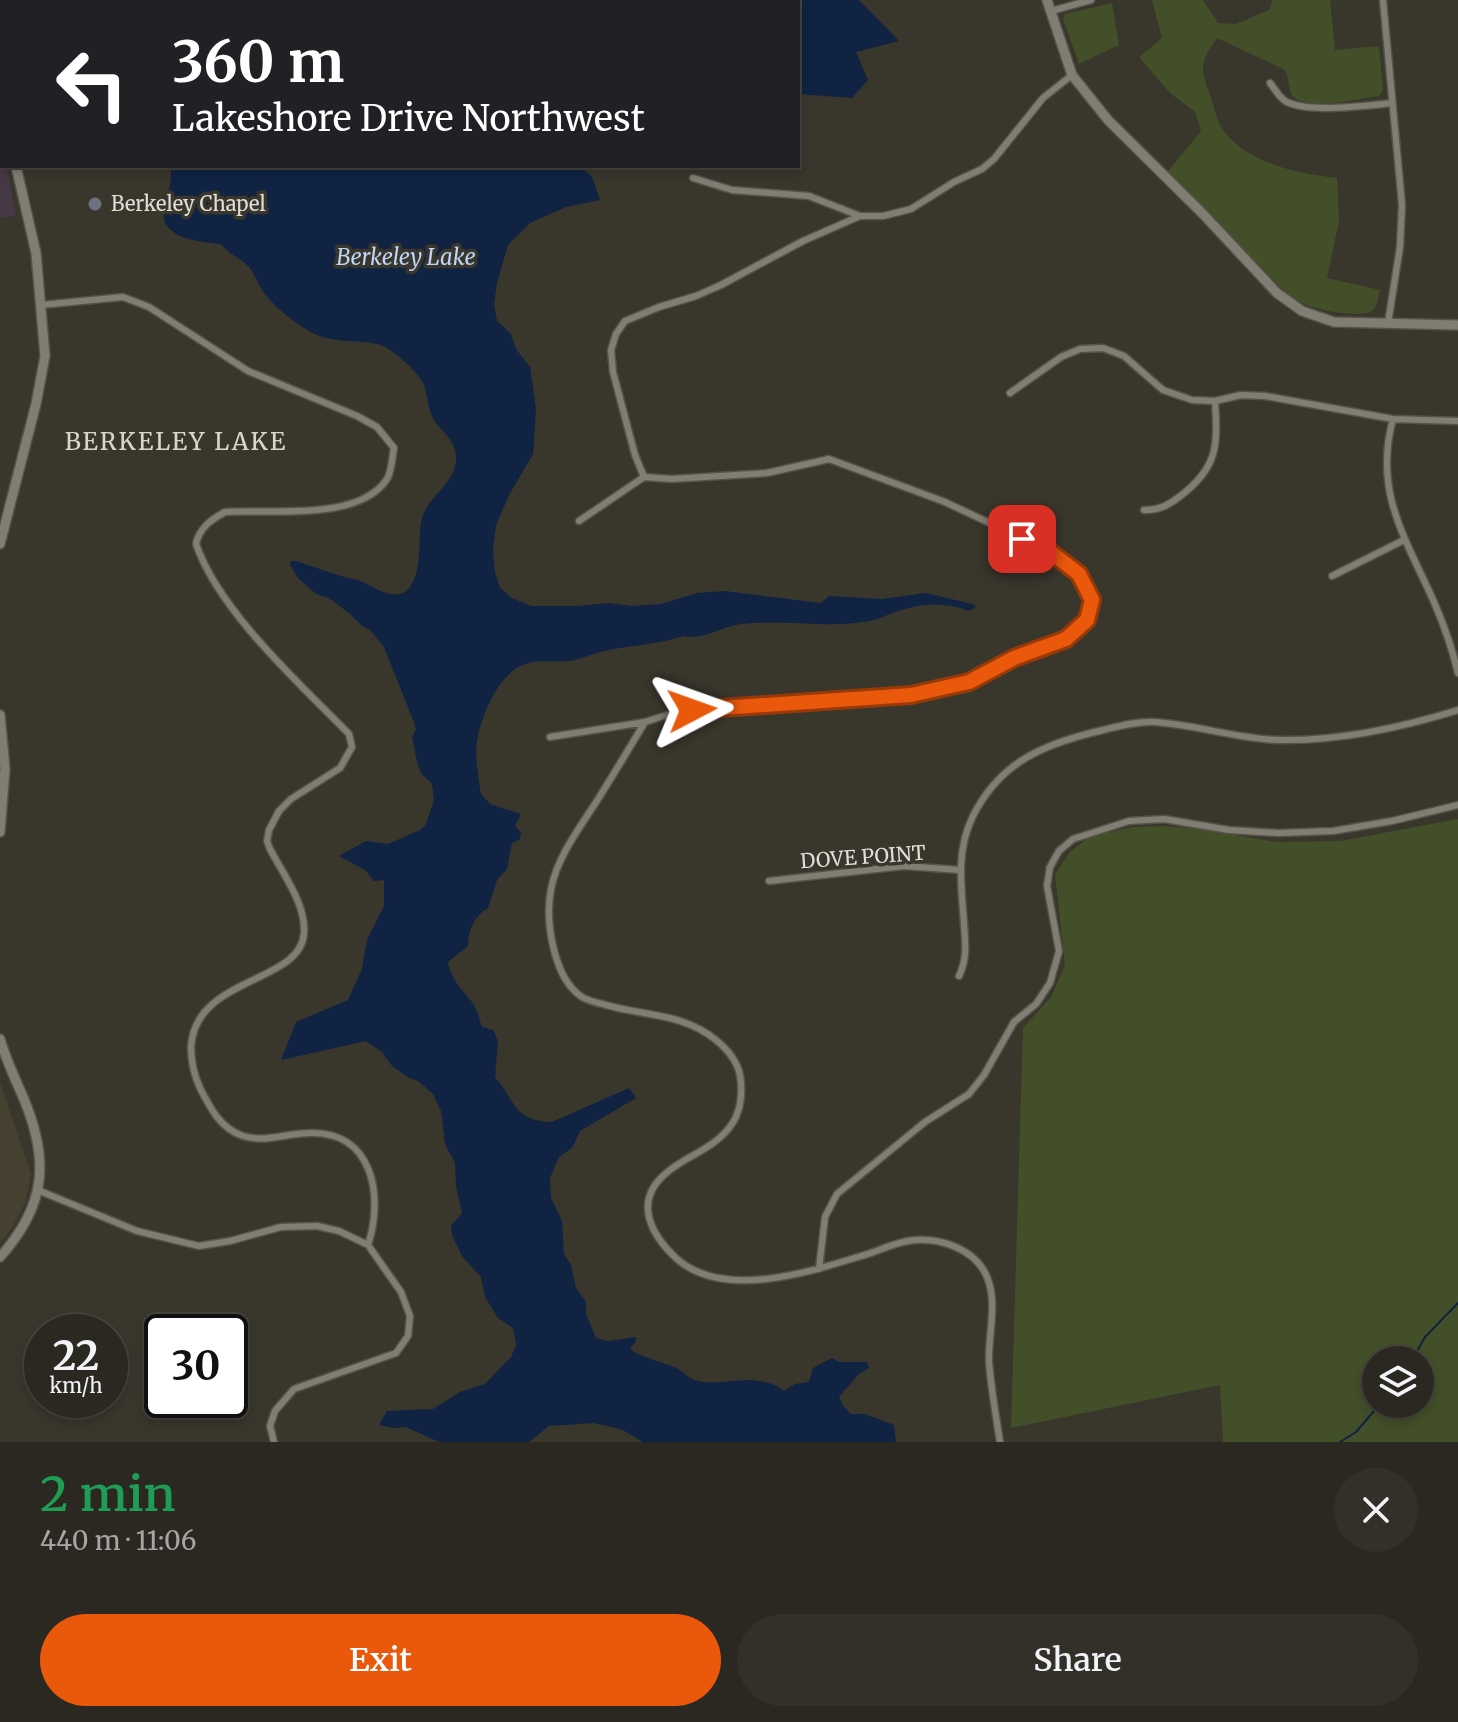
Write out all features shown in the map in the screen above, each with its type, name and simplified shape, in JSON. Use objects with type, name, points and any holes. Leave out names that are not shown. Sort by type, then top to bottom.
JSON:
[{"type":"street","points":[[1047,0],[1072,75],[1108,120],[1277,293],[1302,311],[1334,322],[1458,325]]},
{"type":"street","points":[[1051,11],[1091,0]]},
{"type":"street","points":[[1383,0],[1402,205],[1400,247],[1388,323]]},
{"type":"street","points":[[693,178],[732,190],[809,196],[860,216],[883,216],[911,209],[954,182],[982,169],[994,159],[1043,98],[1072,75]]},
{"type":"street","points":[[1270,83],[1285,102],[1300,105],[1323,108],[1392,103]]},
{"type":"street","points":[[0,544],[36,404],[45,356],[34,241],[16,168]]},
{"type":"street","points":[[644,477],[635,455],[613,372],[611,350],[616,334],[625,321],[721,285],[803,241],[860,216]]},
{"type":"street","points":[[41,305],[123,297],[149,307],[248,371],[377,427],[394,448],[388,478],[371,494],[338,509],[225,512],[201,531],[196,544],[203,564],[247,626],[349,734],[352,747],[340,768],[291,799],[279,811],[269,830],[267,841],[270,849],[298,904],[304,923],[304,936],[297,953],[218,999],[204,1011],[192,1031],[191,1057],[198,1084],[223,1125],[241,1136],[260,1140],[310,1133],[338,1135],[357,1149],[370,1169],[375,1199],[374,1227],[368,1245]]},
{"type":"street","points":[[1010,393],[1061,357],[1080,349],[1103,348],[1124,356],[1163,390],[1192,400],[1215,401],[1241,395],[1393,419],[1458,421]]},
{"type":"street","points":[[1144,510],[1166,507],[1201,480],[1215,453],[1215,401]]},
{"type":"street","points":[[1393,419],[1387,487],[1404,540],[1435,603],[1458,673]]},
{"type":"street","points":[[550,737],[645,722],[676,712],[911,695],[969,682],[1014,658],[1066,639],[1087,620],[1092,600],[1079,574],[1049,551],[945,502],[829,459],[767,473],[672,479],[644,477],[579,521]]},
{"type":"street","points":[[1332,576],[1404,540]]},
{"type":"street","points":[[959,976],[966,960],[960,870],[965,837],[982,800],[999,779],[1016,764],[1056,741],[1149,722],[1255,738],[1316,740],[1354,736],[1428,720],[1458,710]]},
{"type":"street","points":[[0,715],[5,769],[0,832]]},
{"type":"street","points":[[645,722],[571,840],[551,888],[548,929],[554,954],[575,991],[583,998],[664,1015],[699,1027],[726,1048],[738,1068],[741,1095],[737,1115],[729,1129],[707,1147],[662,1176],[651,1195],[646,1215],[650,1228],[678,1260],[706,1276],[736,1281],[819,1269],[908,1241],[944,1241],[967,1253],[986,1274],[993,1297],[988,1335],[989,1366],[1000,1442]]},
{"type":"street","points":[[819,1269],[826,1232],[825,1217],[837,1194],[925,1122],[969,1094],[984,1075],[1014,1022],[1036,1004],[1050,983],[1059,951],[1047,886],[1050,867],[1059,851],[1073,839],[1129,821],[1164,819],[1229,830],[1333,831],[1458,805]]},
{"type":"street","name":"DOVE POINT","points":[[769,881],[904,866],[960,870]]},
{"type":"street","points":[[0,1039],[27,1105],[40,1154],[40,1191],[27,1223],[0,1257]]},
{"type":"street","points":[[40,1191],[137,1231],[199,1246],[281,1227],[317,1226],[339,1231],[368,1245],[401,1292],[410,1316],[408,1336],[396,1353],[294,1389],[275,1411],[270,1426],[274,1442]]},
{"type":"shaded area","points":[[0,168],[7,168],[16,216],[0,218]]},
{"type":"shaded area","points":[[0,1082],[31,1174],[25,1203],[0,1243]]},
{"type":"green space","points":[[1152,0],[1203,0],[1218,23],[1236,24],[1269,10],[1273,0],[1330,0],[1335,50],[1379,46],[1383,90],[1379,96],[1336,103],[1312,103],[1295,98],[1283,69],[1217,38],[1203,65],[1204,78],[1219,122],[1233,142],[1275,165],[1337,178],[1339,221],[1327,278],[1380,290],[1374,309],[1361,314],[1340,313],[1301,303],[1282,289],[1168,171],[1201,131],[1195,112],[1170,93],[1139,57],[1162,38]]},
{"type":"green space","points":[[1112,3],[1119,45],[1079,64],[1063,19],[1065,14]]},
{"type":"green space","points":[[1458,819],[1458,1442],[1223,1442],[1220,1385],[1011,1428],[1023,1028],[1051,997],[1065,965],[1055,874],[1070,852],[1090,836],[1133,827],[1198,829],[1276,842],[1340,841]]},
{"type":"water","points":[[800,0],[859,0],[899,41],[856,52],[868,80],[852,98],[800,94]]},
{"type":"water","name":"Berkeley Lake","points":[[171,168],[582,168],[592,177],[600,200],[566,207],[530,223],[508,245],[497,283],[494,304],[497,321],[511,334],[516,349],[530,367],[536,409],[533,454],[496,525],[493,550],[495,572],[500,588],[512,598],[531,606],[609,603],[631,606],[661,604],[697,593],[725,591],[821,603],[829,596],[882,599],[926,593],[976,607],[969,611],[951,606],[925,605],[848,624],[741,624],[698,637],[683,636],[568,661],[531,662],[515,669],[497,688],[490,701],[480,727],[476,751],[481,794],[490,804],[521,814],[515,826],[521,832],[520,839],[512,843],[507,869],[497,880],[488,908],[473,924],[468,946],[448,962],[454,979],[475,1007],[482,1027],[493,1030],[498,1041],[495,1077],[522,1113],[539,1121],[552,1122],[629,1088],[636,1098],[580,1131],[572,1148],[559,1157],[550,1178],[551,1198],[562,1221],[564,1254],[571,1265],[576,1288],[586,1302],[586,1314],[596,1338],[608,1341],[636,1337],[630,1349],[698,1381],[762,1381],[784,1391],[795,1384],[809,1382],[813,1368],[832,1358],[839,1362],[867,1362],[869,1368],[859,1374],[839,1397],[851,1414],[865,1414],[894,1425],[896,1442],[643,1442],[621,1429],[593,1423],[549,1426],[529,1442],[439,1442],[406,1427],[379,1425],[387,1411],[433,1409],[460,1392],[485,1384],[511,1357],[516,1345],[513,1328],[498,1318],[485,1297],[481,1277],[462,1256],[452,1235],[451,1226],[462,1213],[455,1163],[445,1144],[441,1111],[433,1094],[392,1066],[382,1052],[366,1041],[281,1060],[296,1022],[348,1000],[362,969],[367,940],[384,906],[384,880],[374,881],[365,870],[339,856],[366,841],[388,844],[420,830],[426,824],[434,800],[432,784],[421,773],[417,762],[412,737],[416,729],[384,647],[371,631],[350,614],[329,598],[316,594],[298,578],[290,565],[291,561],[296,561],[357,580],[386,593],[399,594],[408,590],[417,570],[423,514],[451,477],[456,453],[452,442],[433,418],[423,383],[395,353],[377,344],[335,340],[311,332],[274,304],[249,267],[221,244],[182,237],[167,226],[164,209]]},
{"type":"waterway","points":[[1420,1346],[1458,1303]]},
{"type":"waterway","points":[[1340,1442],[1356,1432],[1368,1418]]},
{"type":"place","name":"Berkeley Chapel","points":[[95,204]]},
{"type":"district","name":"BERKELEY LAKE","points":[[176,442]]},
{"type":"route","points":[[692,710],[911,695],[969,682],[1014,658],[1066,639],[1087,620],[1092,600],[1079,574],[1049,551],[1022,539]]}]
